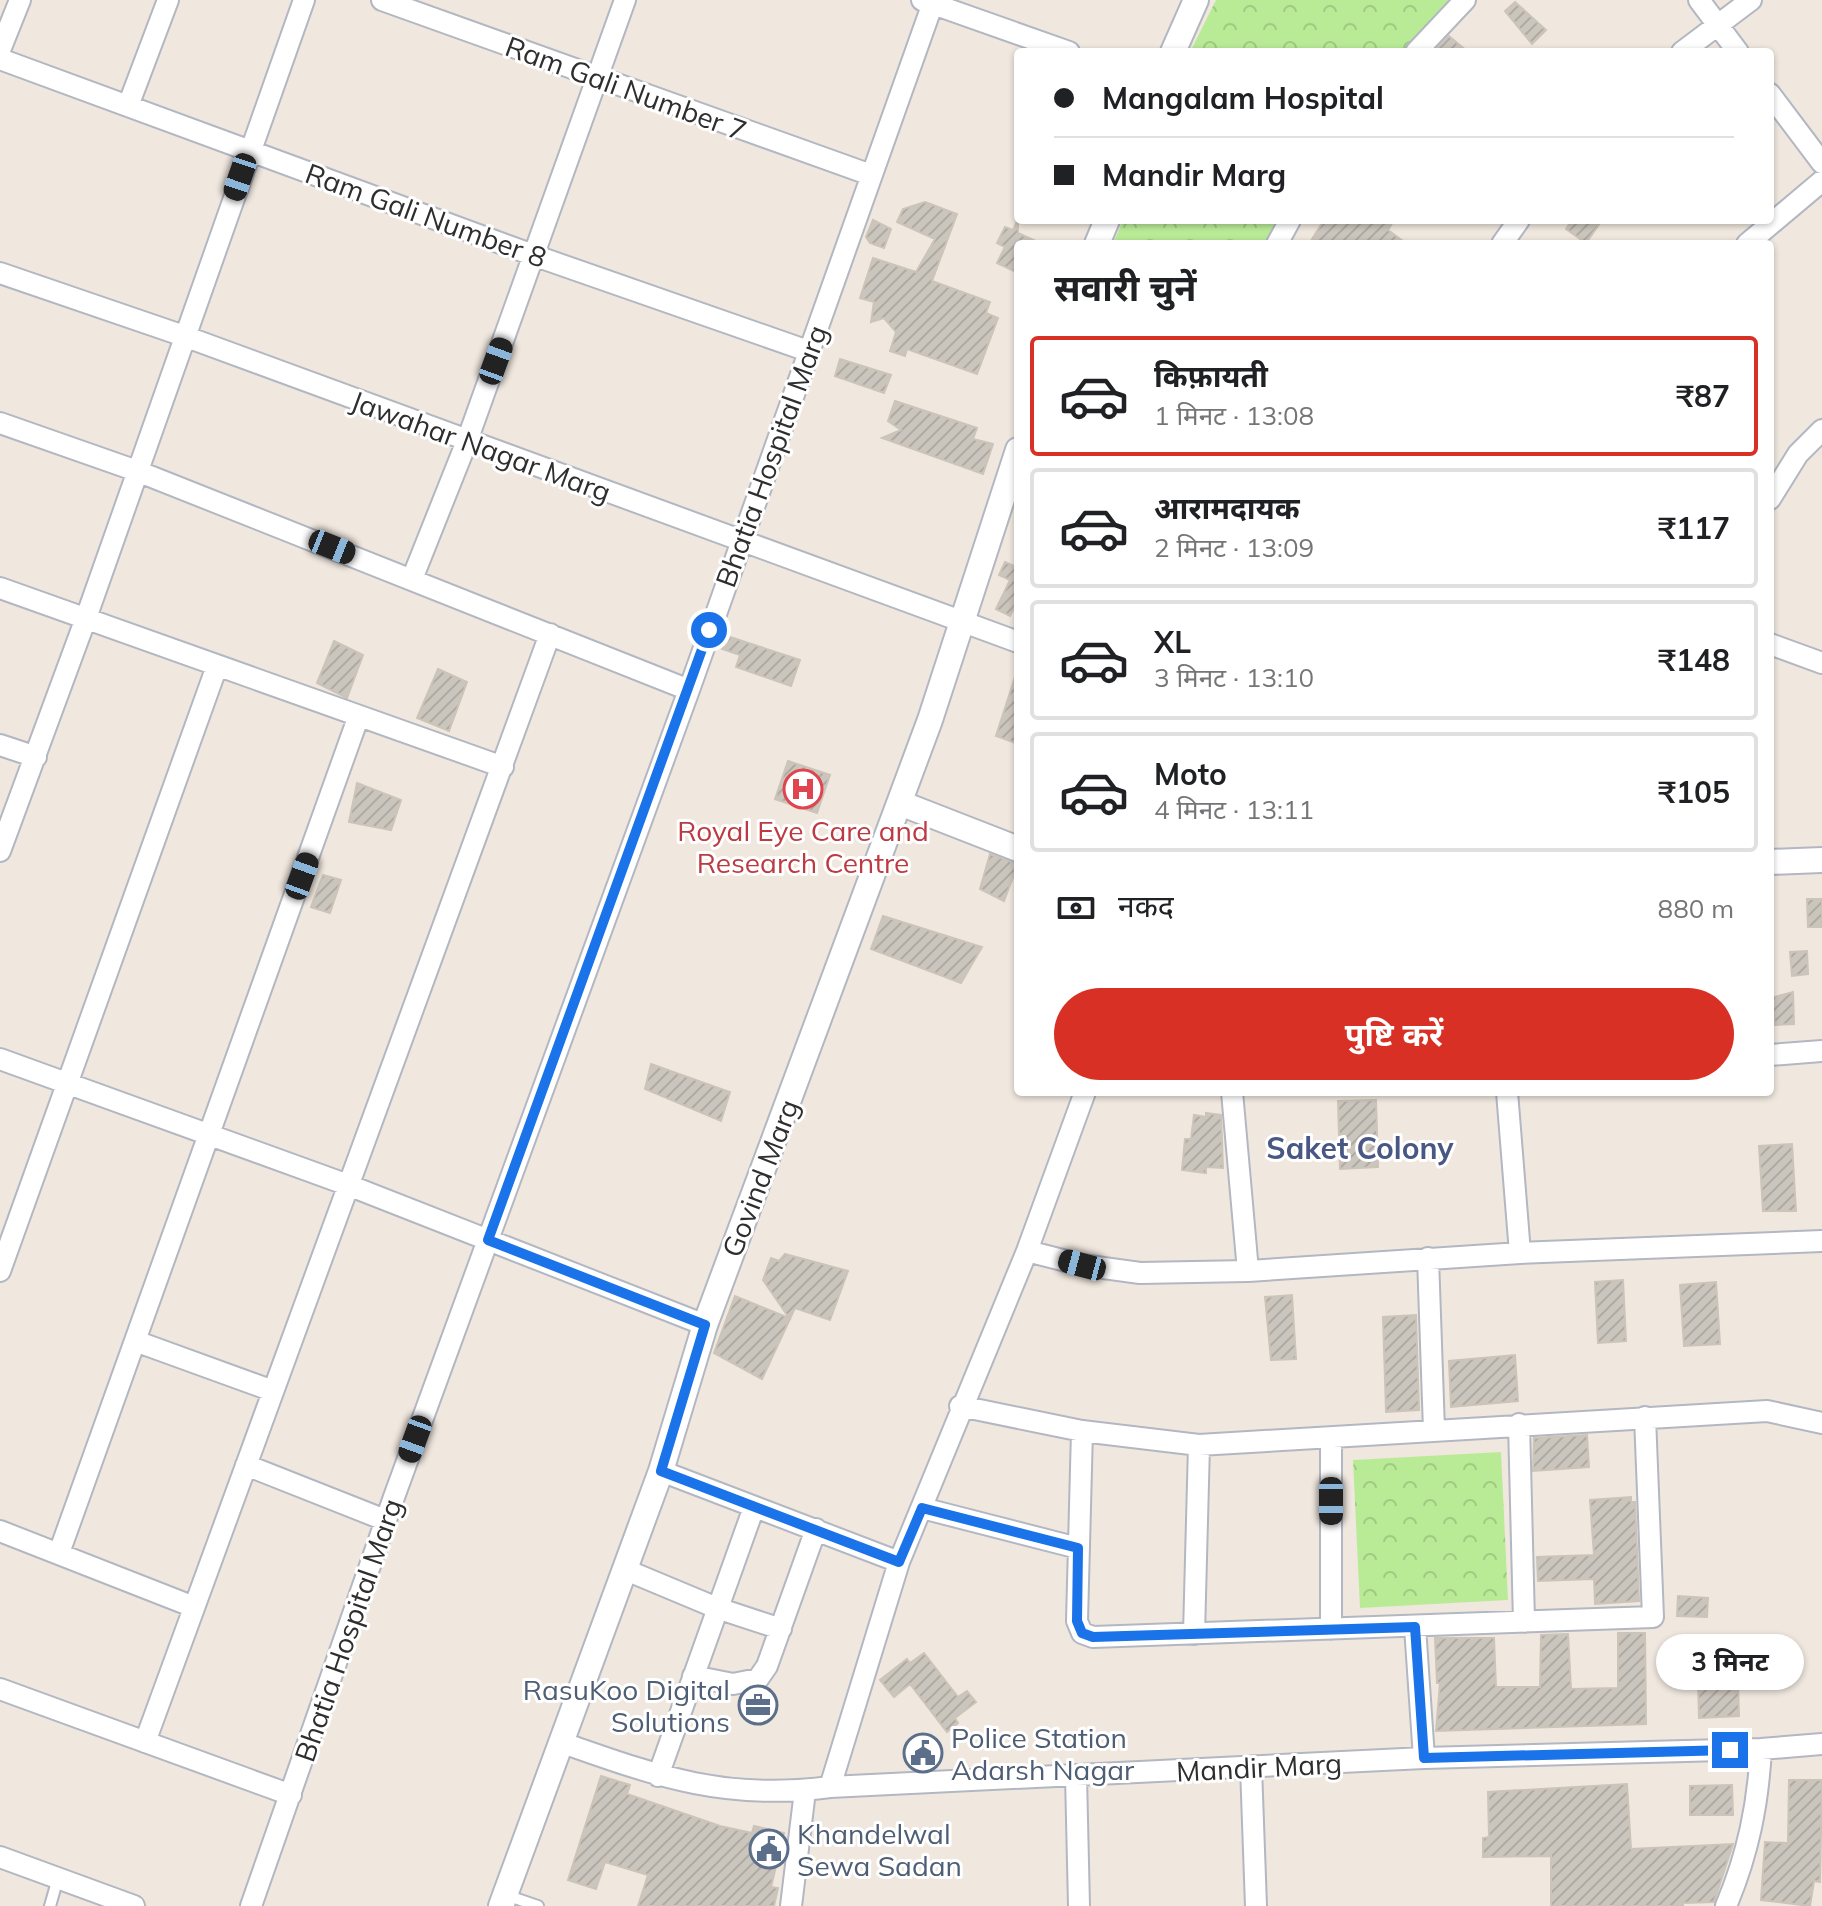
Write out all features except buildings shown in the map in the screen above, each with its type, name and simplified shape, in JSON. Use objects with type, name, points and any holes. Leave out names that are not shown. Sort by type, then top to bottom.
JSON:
[{"type":"street","points":[[0,50],[20,0]]},
{"type":"street","points":[[128,106],[168,0]]},
{"type":"street","points":[[0,851],[86,618],[304,0]]},
{"type":"street","name":"Ram Gali Number 7","points":[[382,0],[871,175]]},
{"type":"street","points":[[412,579],[467,441],[625,0]]},
{"type":"street","points":[[1175,48],[1196,0]]},
{"type":"street","points":[[1420,48],[1465,0]]},
{"type":"street","points":[[1699,0],[1735,48]]},
{"type":"street","points":[[1687,48],[1751,0]]},
{"type":"street","points":[[929,1],[1058,48]]},
{"type":"street","name":"Bhatia Hospital Marg","points":[[251,1906],[385,1520],[689,690],[871,175],[929,1]]},
{"type":"street","name":"Ram Gali Number 8","points":[[0,59],[533,255],[808,351]]},
{"type":"street","points":[[1774,99],[1822,163]]},
{"type":"street","points":[[1774,221],[1822,181]]},
{"type":"street","points":[[1752,240],[1771,224]]},
{"type":"street","name":"Jawahar Nagar Marg","points":[[0,273],[184,336],[1014,640]]},
{"type":"street","points":[[0,423],[137,471],[689,690]]},
{"type":"street","points":[[1774,493],[1798,454],[1822,430]]},
{"type":"street","name":"Govind Marg","points":[[503,1900],[661,1471],[705,1325],[900,803],[1014,462]]},
{"type":"street","points":[[0,588],[358,718],[503,767]]},
{"type":"street","points":[[145,1742],[550,634]]},
{"type":"street","points":[[1774,645],[1822,663]]},
{"type":"street","points":[[0,1271],[217,666]]},
{"type":"street","points":[[59,1553],[138,1342],[358,718]]},
{"type":"street","points":[[0,745],[36,757]]},
{"type":"street","points":[[900,803],[1014,847]]},
{"type":"street","points":[[1774,862],[1822,860]]},
{"type":"street","points":[[1774,1055],[1822,1051]]},
{"type":"street","points":[[0,1059],[348,1185],[705,1325]]},
{"type":"street","points":[[830,1787],[899,1562],[960,1406],[1027,1251],[1084,1096]]},
{"type":"street","points":[[1232,1096],[1248,1271]]},
{"type":"street","points":[[1507,1096],[1520,1253]]},
{"type":"street","points":[[1027,1251],[1082,1265],[1140,1273],[1248,1271],[1520,1253],[1822,1241]]},
{"type":"street","points":[[1428,1258],[1434,1430]]},
{"type":"street","points":[[138,1342],[273,1391]]},
{"type":"street","points":[[960,1406],[1082,1431],[1199,1445],[1767,1411],[1822,1423]]},
{"type":"street","points":[[1082,1431],[1077,1621],[1082,1633],[1093,1637],[1653,1617],[1645,1417]]},
{"type":"street","points":[[1519,1424],[1524,1622]]},
{"type":"street","points":[[1331,1438],[1331,1629]]},
{"type":"street","points":[[1194,1634],[1199,1445]]},
{"type":"street","points":[[246,1465],[385,1520]]},
{"type":"street","points":[[661,1471],[899,1562]]},
{"type":"street","points":[[658,1776],[754,1507]]},
{"type":"street","points":[[922,1508],[1078,1548]]},
{"type":"street","points":[[693,1676],[733,1684],[758,1679],[781,1629],[816,1529]]},
{"type":"street","points":[[0,1531],[194,1607]]},
{"type":"street","points":[[626,1570],[717,1608],[781,1629]]},
{"type":"street","points":[[1415,1627],[1424,1758]]},
{"type":"street","points":[[0,1689],[291,1795]]},
{"type":"street","name":"Mandir Marg","points":[[560,1742],[658,1776],[772,1794],[830,1787],[1424,1758],[1761,1749],[1822,1744]]},
{"type":"street","points":[[1726,1906],[1744,1862],[1758,1800],[1761,1749]]},
{"type":"street","points":[[1251,1767],[1256,1906]]},
{"type":"street","points":[[1076,1776],[1079,1906]]},
{"type":"street","points":[[791,1906],[805,1791]]},
{"type":"street","points":[[0,1857],[134,1906]]},
{"type":"lane","points":[[50,1906],[58,1878]]},
{"type":"lane","points":[[503,1900],[538,1906]]},
{"type":"green space","points":[[1216,0],[1453,0],[1408,48],[1192,48]]},
{"type":"green space","points":[[1121,224],[1288,224],[1279,240],[1115,240]]},
{"type":"green space","points":[[1501,1452],[1508,1600],[1360,1608],[1353,1460]]},
{"type":"place","name":"Royal Eye Care and Research Centre","points":[[803,789]]},
{"type":"place","name":"RasuKoo Digital Solutions","points":[[758,1705]]},
{"type":"place","name":"Police Station Adarsh Nagar","points":[[923,1753]]},
{"type":"place","name":"Khandelwal Sewa Sadan","points":[[769,1849]]},
{"type":"district","name":"Saket Colony","points":[[1360,1148]]},
{"type":"route","points":[[709,630],[488,1240],[705,1325],[661,1471],[899,1562],[922,1508],[1078,1548],[1077,1621],[1082,1633],[1093,1637],[1415,1627],[1424,1758],[1730,1750]]}]
